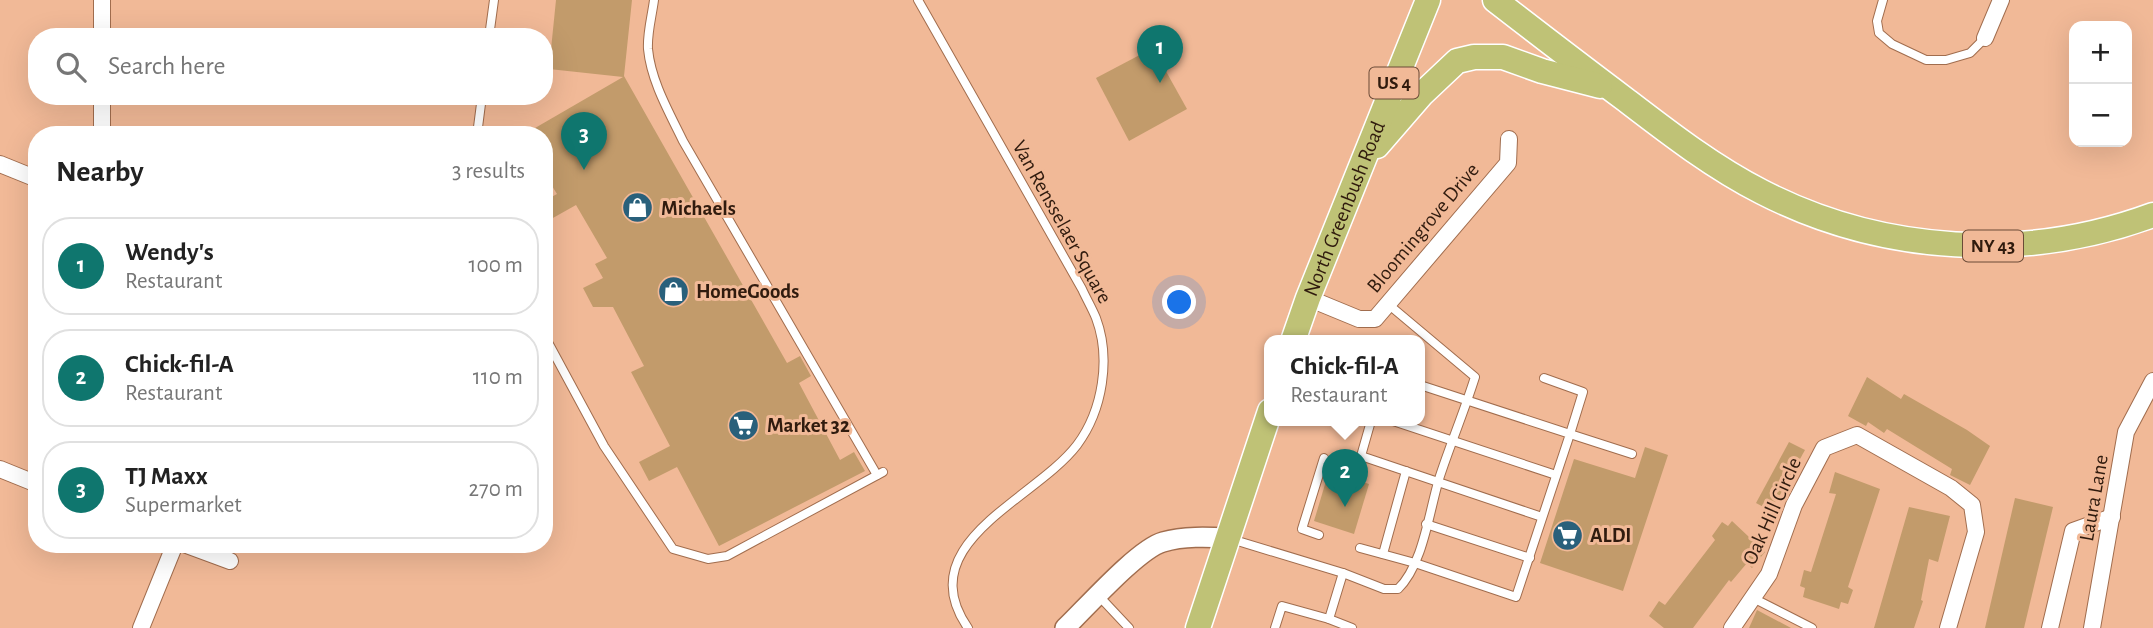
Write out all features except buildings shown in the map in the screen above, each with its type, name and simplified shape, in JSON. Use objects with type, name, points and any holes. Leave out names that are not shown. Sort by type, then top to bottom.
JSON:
[{"type":"main road","name":"North Greenbush Road","points":[[1295,335],[1428,0]]},
{"type":"main road","name":"NY 43","points":[[1495,0],[1693,150],[1761,192],[1831,221],[1869,231],[1947,244],[2023,245],[2098,232],[2153,215]]},
{"type":"main road","points":[[1361,165],[1413,103],[1457,61],[1474,57],[1503,57],[1542,71],[1611,88]]},
{"type":"main road","points":[[1198,628],[1265,426]]},
{"type":"street","points":[[102,0],[102,28]]},
{"type":"street","points":[[1985,38],[2001,0]]},
{"type":"street","points":[[102,105],[102,126]]},
{"type":"street","name":"Bloomingrove Drive","points":[[1308,298],[1359,319],[1376,319],[1508,163],[1509,139]]},
{"type":"street","points":[[0,164],[28,175]]},
{"type":"street","name":"Laura Lane","points":[[2092,628],[2126,432],[2153,381]]},
{"type":"street","name":"Oak Hill Circle","points":[[1732,628],[1769,574],[1794,505],[1824,448],[1857,435],[1951,488],[1972,505],[1976,532],[1948,628]]},
{"type":"street","points":[[0,469],[28,480]]},
{"type":"street","points":[[2050,628],[2073,531],[2112,517]]},
{"type":"street","points":[[1065,628],[1132,562],[1161,542],[1195,537],[1228,538]]},
{"type":"street","points":[[141,628],[171,553]]},
{"type":"street","points":[[208,553],[230,561]]},
{"type":"lane","points":[[490,28],[494,0]]},
{"type":"lane","points":[[553,352],[604,446],[673,549],[708,559],[727,556],[880,473],[683,141],[671,116],[660,92],[648,47],[654,0]]},
{"type":"lane","name":"Van Rensselaer Square","points":[[918,0],[1082,289],[1096,318],[1104,363],[1097,407],[1078,443],[1050,473],[976,533],[961,553],[954,569],[952,586],[954,602],[968,628]]},
{"type":"lane","points":[[1883,0],[1877,21],[1880,33],[1892,44],[1926,60],[1946,60],[1970,52],[1985,38]]},
{"type":"lane","points":[[478,126],[481,105]]},
{"type":"lane","points":[[1388,304],[1425,335]]},
{"type":"lane","points":[[1228,538],[1343,573],[1384,589],[1398,589],[1406,582],[1415,563],[1439,481],[1475,377],[1425,335]]},
{"type":"lane","points":[[1360,548],[1415,563],[1516,597],[1583,392],[1544,378]]},
{"type":"lane","points":[[1425,387],[1632,454]]},
{"type":"lane","points":[[1370,426],[1361,456],[1542,517]]},
{"type":"lane","points":[[1408,426],[1556,475]]},
{"type":"lane","points":[[1319,535],[1302,529],[1324,458]]},
{"type":"lane","points":[[1383,554],[1405,471]]},
{"type":"lane","points":[[1426,524],[1530,558]]},
{"type":"lane","points":[[1329,619],[1343,573]]},
{"type":"lane","points":[[1098,595],[1117,626],[1129,628]]},
{"type":"lane","points":[[1753,598],[1812,628]]},
{"type":"lane","points":[[1275,628],[1282,606],[1352,628]]},
{"type":"place","name":"Wendy's","points":[[1160,83]]},
{"type":"place","name":"TJ Maxx","points":[[584,170]]},
{"type":"place","name":"Michaels","points":[[638,208]]},
{"type":"place","name":"HomeGoods","points":[[673,291]]},
{"type":"place","name":"Market 32","points":[[744,425]]},
{"type":"place","name":"Chick-fil-A","points":[[1345,507]]},
{"type":"place","name":"ALDI","points":[[1567,535]]}]
